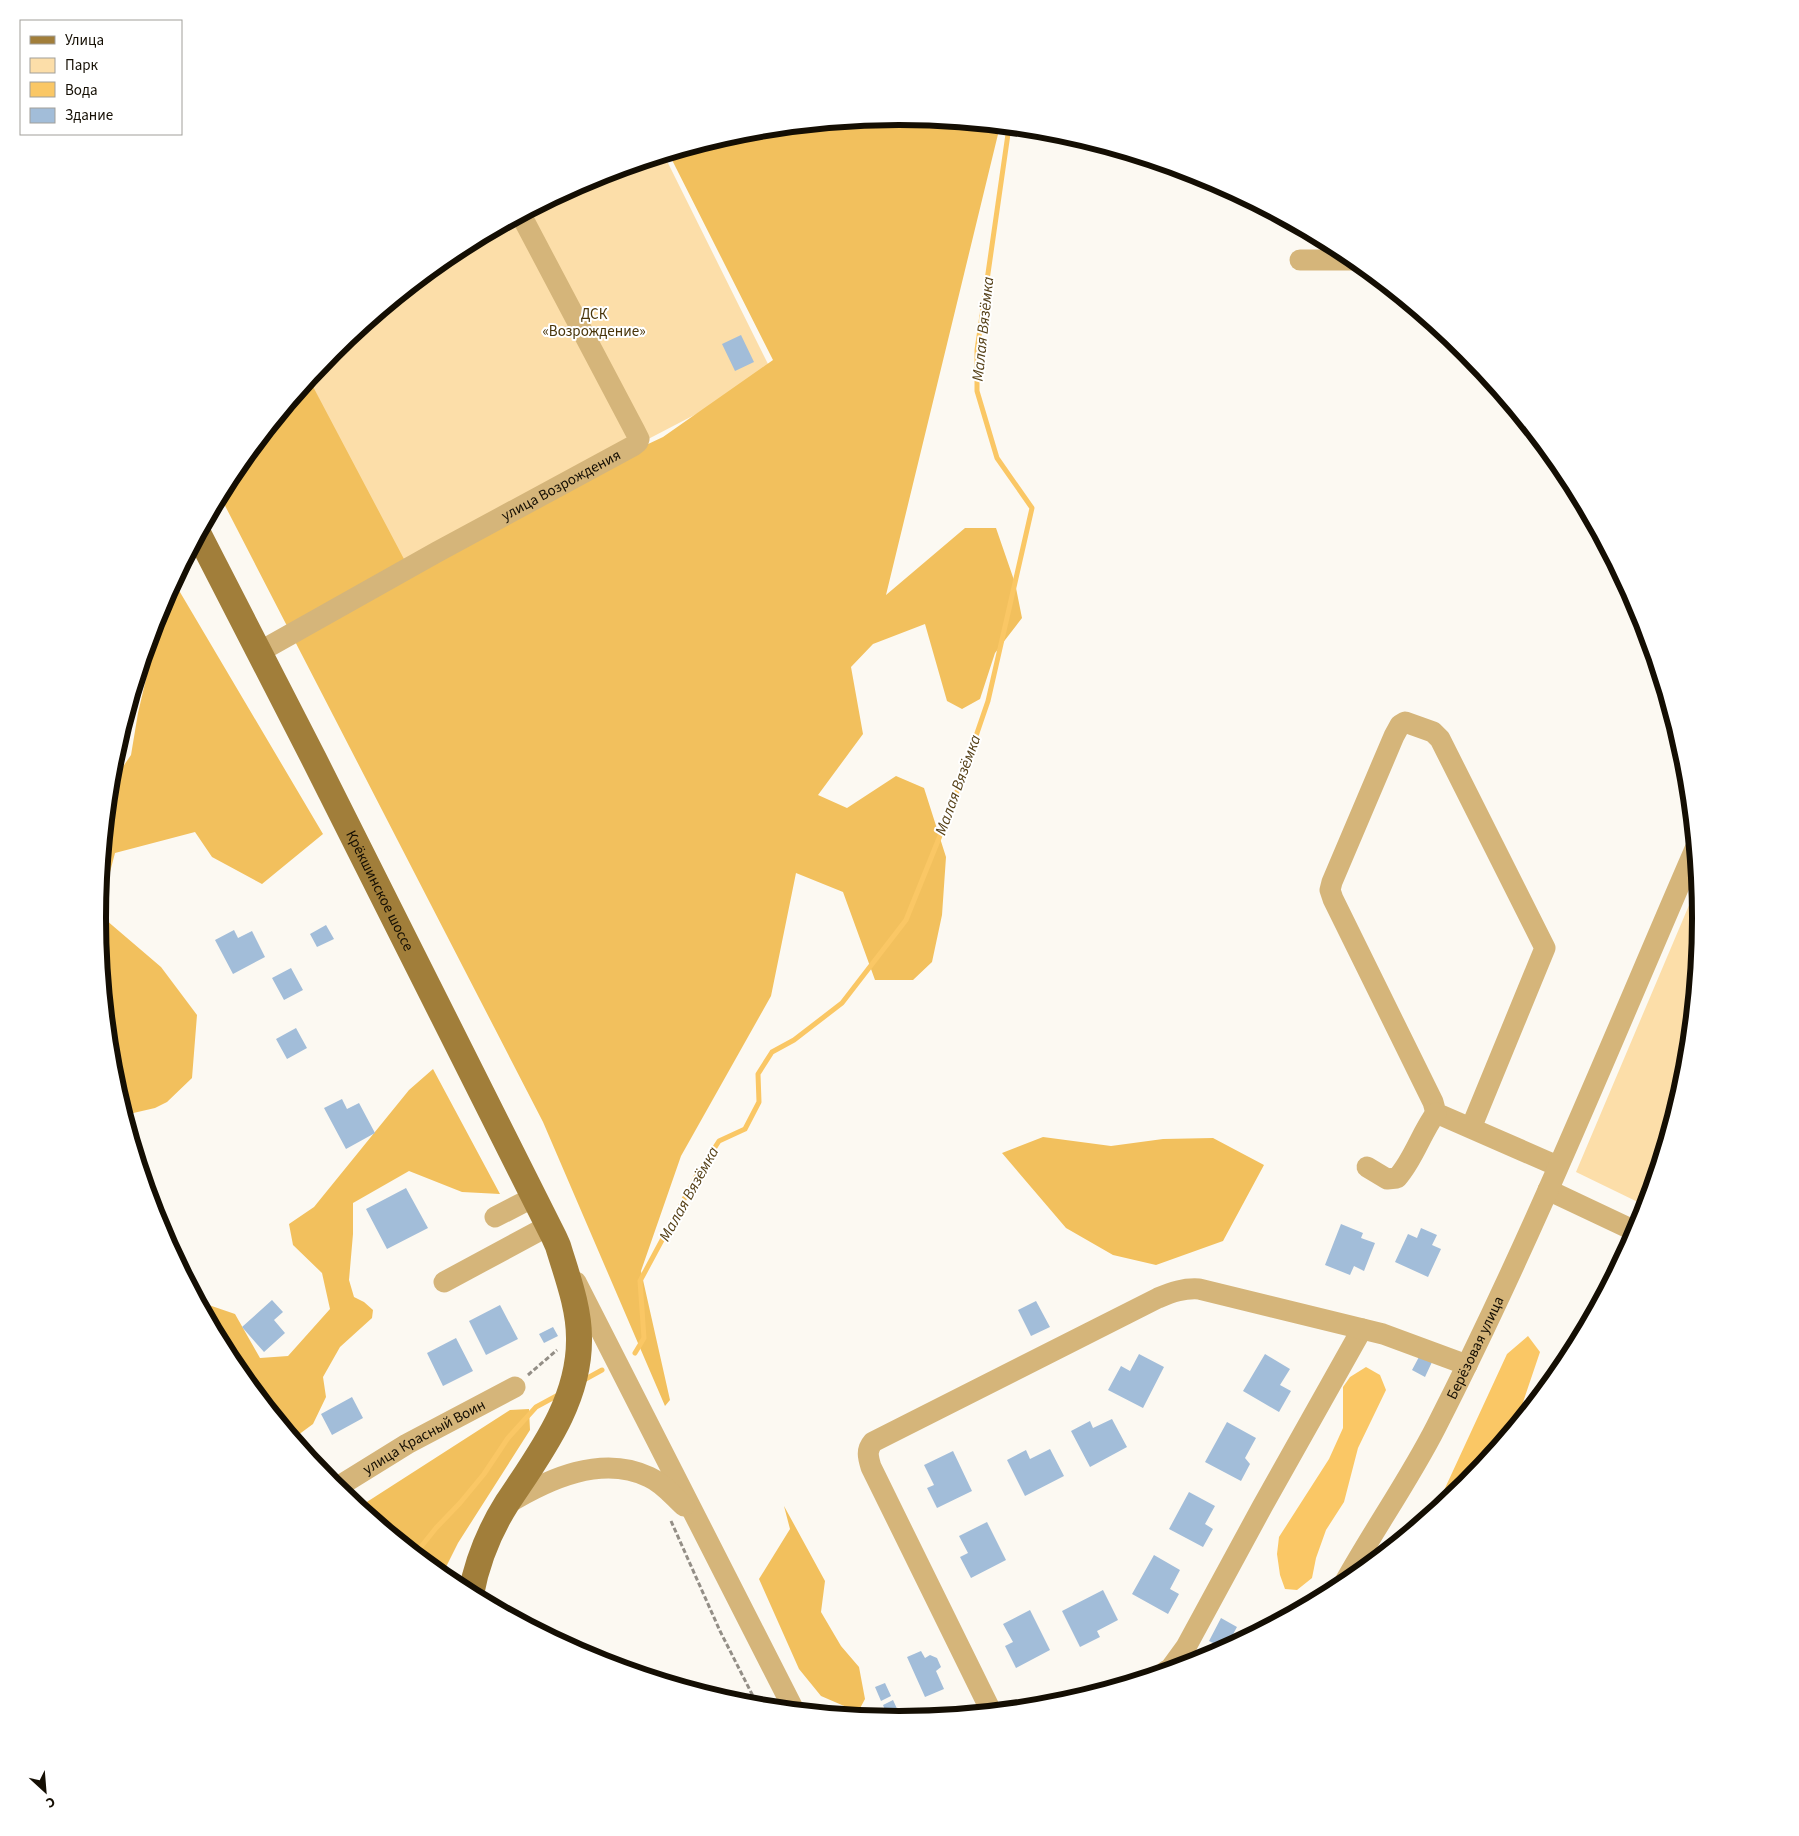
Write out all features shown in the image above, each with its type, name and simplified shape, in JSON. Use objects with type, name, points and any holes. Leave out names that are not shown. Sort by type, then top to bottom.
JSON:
[{"type":"main road","name":"Крёкшинское шоссе","points":[[202,542],[534,1197],[553,1236],[576,1309],[579,1352],[575,1379],[570,1394],[552,1433],[524,1480],[507,1504],[478,1563],[473,1587]]},
{"type":"street","name":"улица Возрождения","points":[[259,652],[638,442],[639,439],[635,431],[523,220]]},
{"type":"street","points":[[1300,260],[1343,260]]},
{"type":"street","points":[[1436,1113],[1433,1102],[1330,890],[1394,736],[1400,725],[1405,722],[1433,732],[1440,739],[1545,948],[1471,1128]]},
{"type":"street","name":"Берёзовая улица","points":[[1351,1570],[1420,1456],[1467,1365],[1548,1190],[1690,860]]},
{"type":"street","points":[[1436,1113],[1558,1166]]},
{"type":"street","points":[[1366,1167],[1388,1178],[1397,1178],[1406,1167],[1429,1122],[1436,1113]]},
{"type":"street","points":[[1548,1190],[1629,1228]]},
{"type":"street","points":[[495,1217],[534,1197]]},
{"type":"street","points":[[444,1282],[553,1236],[791,1703]]},
{"type":"street","points":[[988,1706],[871,1467],[868,1447],[873,1442],[1158,1298],[1180,1290],[1199,1288],[1383,1334],[1467,1365]]},
{"type":"street","points":[[1176,1661],[1362,1329]]},
{"type":"street","name":"улица Красный Воин","points":[[344,1483],[408,1444],[515,1387]]},
{"type":"street","points":[[507,1504],[521,1495],[557,1479],[589,1469],[615,1467],[649,1477],[660,1484],[698,1520]]},
{"type":"path","points":[[515,1387],[559,1349]]},
{"type":"path","points":[[668,1513],[720,1631],[754,1697]]},
{"type":"green space","name":"ДСК «Возрождение»","points":[[667,160],[773,374],[341,599],[259,450],[270,435],[303,395],[376,322],[459,258],[503,231],[549,207],[596,185]]},
{"type":"green space","points":[[1692,898],[1691,970],[1686,1022],[1678,1073],[1666,1123],[1651,1173],[1639,1203],[1576,1172]]},
{"type":"shaded area","points":[[848,126],[951,126],[999,131],[886,595],[965,528],[996,528],[1015,583],[1022,618],[995,653],[980,699],[962,709],[947,701],[925,624],[873,644],[851,667],[863,734],[818,795],[847,808],[896,776],[924,788],[946,857],[942,915],[932,962],[913,980],[875,980],[843,892],[796,873],[771,996],[681,1156],[641,1271],[670,1400],[665,1406],[543,1122],[224,503],[270,435],[312,385],[404,559],[663,437],[773,360],[671,159],[745,140]]},
{"type":"shaded area","points":[[178,589],[323,834],[262,884],[212,857],[195,832],[115,853],[107,882],[113,814],[120,771],[131,755],[138,713],[152,652]]},
{"type":"shaded area","points":[[106,920],[161,967],[197,1015],[192,1078],[167,1102],[155,1108],[131,1114],[121,1073],[113,1022]]},
{"type":"shaded area","points":[[433,1069],[500,1194],[462,1192],[409,1171],[353,1203],[353,1234],[349,1280],[354,1297],[364,1302],[373,1310],[372,1318],[340,1347],[323,1377],[326,1397],[313,1424],[298,1435],[270,1401],[240,1359],[207,1305],[235,1314],[260,1358],[288,1356],[330,1309],[322,1273],[293,1245],[289,1224],[314,1207],[409,1090]]},
{"type":"shaded area","points":[[1043,1137],[1111,1146],[1163,1139],[1213,1138],[1264,1165],[1223,1241],[1156,1265],[1113,1255],[1066,1228],[1002,1153]]},
{"type":"shaded area","points":[[529,1409],[530,1430],[458,1543],[445,1568],[365,1503],[510,1410]]},
{"type":"shaded area","points":[[784,1506],[825,1581],[821,1612],[841,1646],[859,1667],[865,1699],[859,1710],[854,1710],[821,1696],[799,1669],[759,1579],[790,1529]]},
{"type":"water","points":[[1528,1336],[1540,1352],[1520,1412],[1496,1441],[1441,1497],[1507,1354]]},
{"type":"water","points":[[1366,1367],[1380,1375],[1386,1390],[1358,1448],[1344,1502],[1326,1530],[1316,1558],[1312,1578],[1297,1590],[1285,1589],[1280,1575],[1277,1554],[1279,1537],[1329,1459],[1343,1428],[1343,1387],[1350,1377]]},
{"type":"building","points":[[741,335],[754,362],[735,371],[722,344]]},
{"type":"building","points":[[326,925],[334,939],[317,947],[310,934]]},
{"type":"building","points":[[234,930],[238,938],[252,931],[265,957],[233,974],[215,940]]},
{"type":"building","points":[[291,968],[303,990],[284,1000],[272,978]]},
{"type":"building","points":[[296,1028],[307,1048],[287,1059],[276,1039]]},
{"type":"building","points":[[342,1099],[347,1109],[359,1103],[375,1133],[346,1149],[324,1108]]},
{"type":"building","points":[[406,1188],[428,1228],[387,1249],[366,1209]]},
{"type":"building","points":[[1341,1224],[1363,1233],[1361,1238],[1375,1243],[1364,1271],[1354,1266],[1350,1275],[1325,1265]]},
{"type":"building","points":[[1421,1228],[1437,1235],[1432,1245],[1441,1249],[1428,1277],[1395,1262],[1408,1234],[1417,1238]]},
{"type":"building","points":[[272,1300],[283,1312],[274,1320],[285,1333],[264,1352],[242,1327]]},
{"type":"building","points":[[1036,1301],[1050,1327],[1031,1336],[1018,1310]]},
{"type":"building","points":[[500,1305],[518,1339],[486,1355],[469,1321]]},
{"type":"building","points":[[553,1327],[558,1336],[544,1343],[539,1334]]},
{"type":"building","points":[[456,1338],[473,1371],[443,1386],[427,1353]]},
{"type":"building","points":[[1139,1354],[1164,1367],[1143,1408],[1108,1390],[1121,1366],[1130,1371]]},
{"type":"building","points":[[1265,1354],[1290,1369],[1280,1385],[1291,1391],[1279,1412],[1243,1391]]},
{"type":"building","points":[[1420,1355],[1432,1362],[1425,1377],[1412,1370]]},
{"type":"building","points":[[352,1397],[363,1418],[332,1435],[321,1414]]},
{"type":"building","points":[[1112,1419],[1127,1447],[1090,1467],[1071,1431],[1090,1421],[1093,1428]]},
{"type":"building","points":[[1227,1422],[1256,1438],[1245,1458],[1250,1464],[1241,1481],[1205,1462]]},
{"type":"building","points":[[1050,1449],[1064,1476],[1025,1496],[1007,1460],[1026,1450],[1030,1459]]},
{"type":"building","points":[[953,1451],[972,1491],[937,1508],[927,1488],[934,1485],[924,1465]]},
{"type":"building","points":[[1189,1492],[1215,1506],[1205,1524],[1213,1529],[1203,1547],[1169,1529]]},
{"type":"building","points":[[987,1522],[1006,1560],[971,1578],[960,1557],[968,1553],[959,1536]]},
{"type":"building","points":[[1154,1555],[1180,1570],[1170,1589],[1179,1594],[1168,1614],[1132,1594]]},
{"type":"building","points":[[1103,1590],[1118,1620],[1097,1631],[1100,1637],[1080,1647],[1062,1611]]},
{"type":"building","points":[[1030,1610],[1050,1650],[1016,1668],[1005,1646],[1013,1642],[1003,1624]]},
{"type":"building","points":[[1221,1618],[1237,1627],[1231,1638],[1216,1645],[1209,1641]]},
{"type":"building","points":[[921,1651],[925,1658],[930,1655],[937,1658],[941,1667],[936,1671],[944,1689],[925,1697],[907,1657]]},
{"type":"building","points":[[885,1683],[891,1696],[881,1701],[875,1687]]},
{"type":"building","points":[[893,1700],[898,1711],[885,1711],[883,1705]]},
{"type":"waterway","name":"Малая Вязёмка","points":[[635,1353],[644,1338],[640,1281],[697,1175],[719,1141],[745,1129],[759,1102],[758,1074],[772,1052],[794,1040],[842,1003],[906,920],[952,806],[988,701],[1032,508],[997,458],[977,391],[977,350],[1008,133]]},
{"type":"waterway","name":"Малая Вязёмка","points":[[582,1381],[602,1370]]},
{"type":"waterway","name":"Малая Вязёмка","points":[[419,1549],[484,1474],[508,1438],[536,1407],[560,1394]]}]
